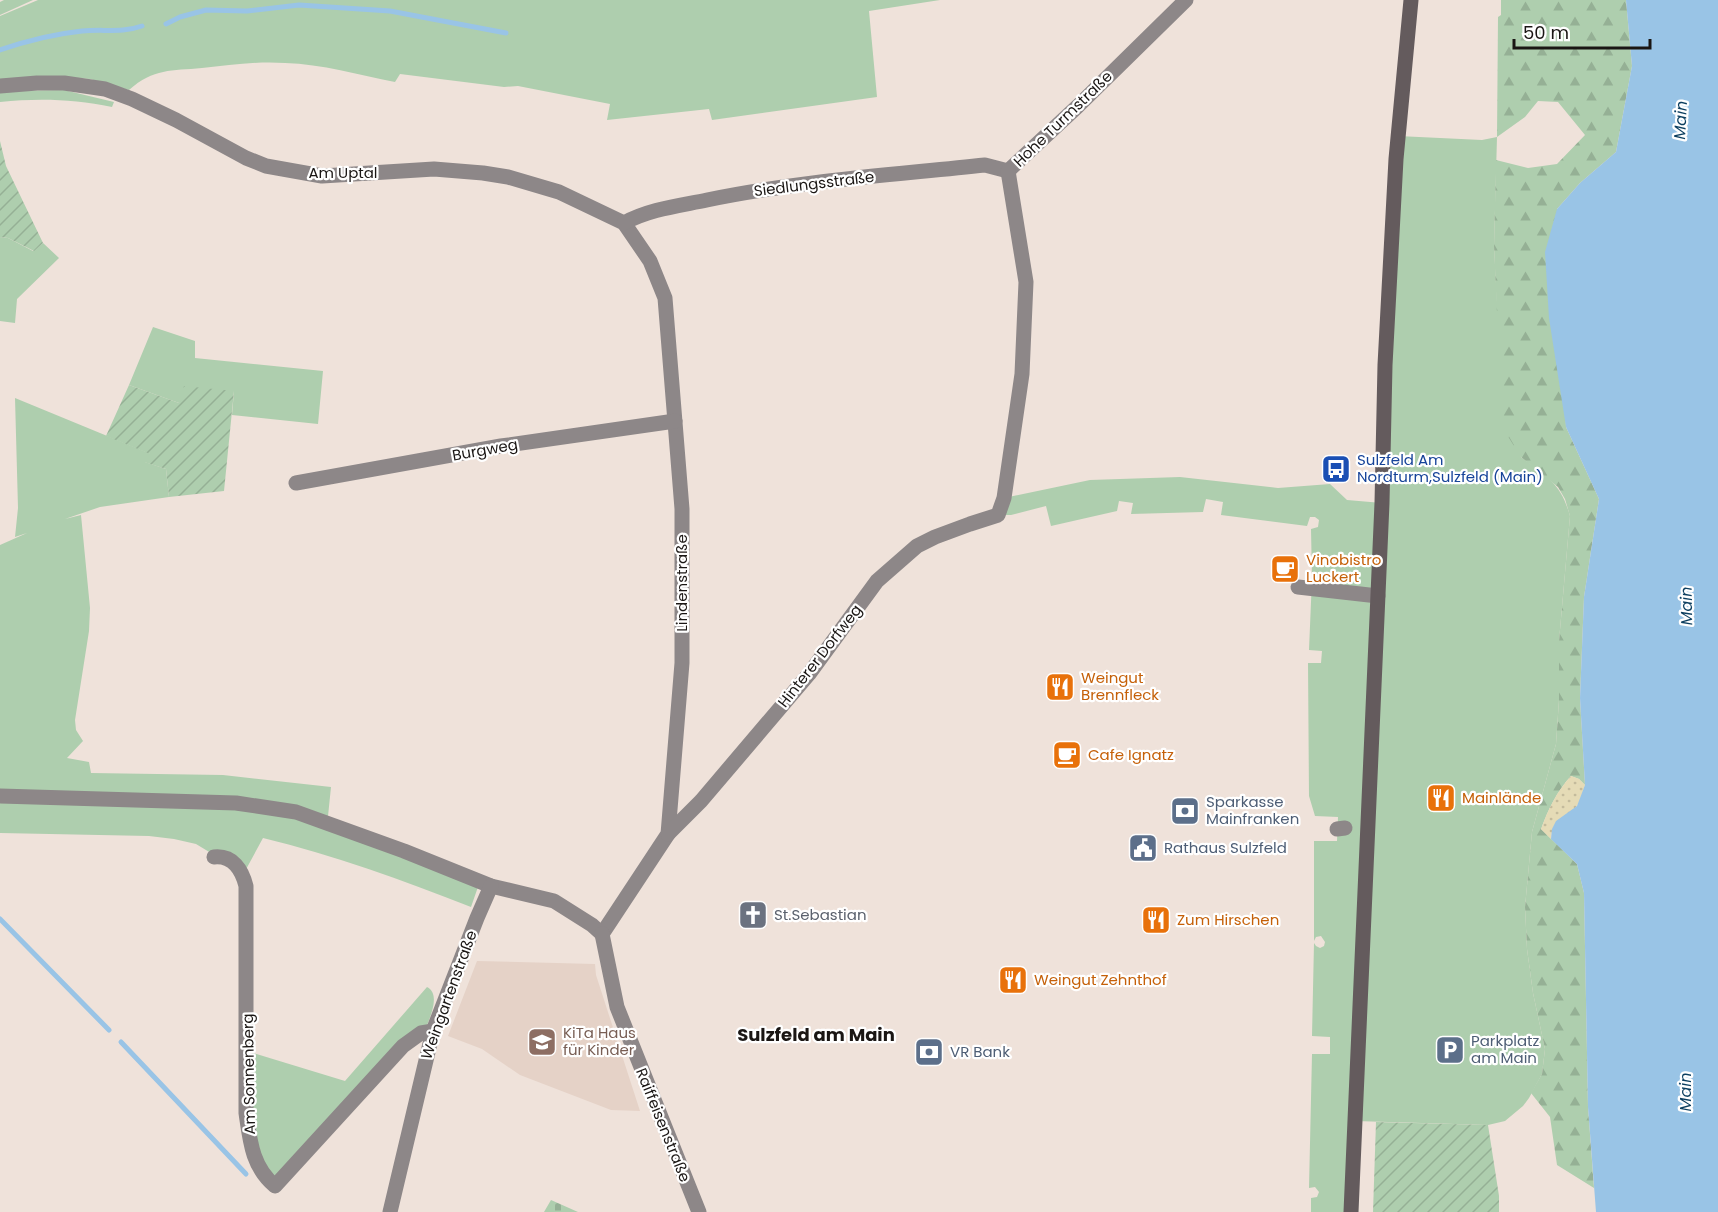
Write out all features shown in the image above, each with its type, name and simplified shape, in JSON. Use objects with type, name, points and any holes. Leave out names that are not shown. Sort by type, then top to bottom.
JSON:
[{"type":"main road","points":[[1351,1212],[1378,596],[1385,365],[1394,192],[1402,80],[1411,0]]},
{"type":"street","name":"Hohe Turmstraße","points":[[998,515],[1004,498],[1022,374],[1026,282],[1008,171],[1186,0]]},
{"type":"street","name":"Am Uptal","points":[[0,86],[64,83],[105,89],[159,111],[246,158],[266,166],[322,176],[435,169],[483,173],[508,177],[559,192],[624,223]]},
{"type":"street","name":"Siedlungsstraße","points":[[624,223],[642,213],[734,194],[814,182],[985,165],[1008,171]]},
{"type":"street","name":"Lindenstraße","points":[[602,934],[668,834],[682,663],[682,509],[665,298],[650,261],[624,223]]},
{"type":"street","name":"Burgweg","points":[[296,483],[501,446],[675,421]]},
{"type":"street","name":"Hinterer Dorfweg","points":[[668,834],[701,801],[809,674],[877,580],[917,546],[961,527],[998,515]]},
{"type":"street","points":[[1298,587],[1378,596]]},
{"type":"street","points":[[0,796],[236,803],[296,812],[404,851],[491,886],[554,902],[592,925],[602,934]]},
{"type":"street","name":"Am Sonnenberg","points":[[214,856],[219,856],[238,867],[243,873],[246,886],[246,1113],[251,1149],[264,1178],[275,1186],[403,1046],[421,1033],[433,1031]]},
{"type":"street","name":"Weingartenstraße","points":[[390,1212],[433,1031],[472,928],[491,886]]},
{"type":"street","name":"Raiffeisenstraße","points":[[602,934],[616,1007],[699,1212]]},
{"type":"shaded area","name":"KiTa Haus für Kinder","points":[[477,961],[595,964],[596,975],[640,1111],[611,1110],[520,1075],[482,1049],[448,1036]]},
{"type":"green space","points":[[33,0],[0,15],[0,2]]},
{"type":"green space","points":[[38,0],[940,0],[869,11],[877,97],[712,120],[709,109],[607,120],[610,104],[518,86],[504,87],[400,74],[395,82],[299,64],[254,63],[172,70],[155,74],[129,90],[90,79],[66,77],[0,81],[0,16]]},
{"type":"green space","points":[[1501,0],[1626,0],[1632,66],[1616,152],[1580,183],[1557,209],[1566,427],[1599,499],[1584,597],[1580,698],[1585,785],[1579,779],[1571,776],[1553,801],[1541,829],[1577,864],[1584,893],[1588,1107],[1594,1188],[1557,1165],[1550,1117],[1531,1093],[1542,1074],[1545,1049],[1533,993],[1527,949],[1525,907],[1532,832],[1556,744],[1559,641],[1570,516],[1565,499],[1558,487],[1521,457],[1502,427],[1494,246],[1496,160],[1528,168],[1557,164],[1585,135],[1558,102],[1538,101],[1525,117],[1497,137],[1498,17],[1501,15]]},
{"type":"green space","points":[[64,90],[114,102],[112,107],[56,100],[0,102],[0,91]]},
{"type":"green space","points":[[1398,136],[1482,140],[1497,137],[1494,246],[1497,302],[1521,457],[1546,476],[1557,488],[1570,516],[1559,641],[1556,744],[1532,832],[1525,907],[1527,949],[1533,993],[1545,1049],[1542,1074],[1529,1098],[1505,1121],[1488,1125],[1355,1121],[1351,1212],[1311,1212],[1311,1198],[1317,1197],[1319,1192],[1315,1187],[1309,1188],[1312,1054],[1330,1054],[1330,1037],[1312,1036],[1314,943],[1320,948],[1325,942],[1321,936],[1316,937],[1314,941],[1314,841],[1337,841],[1338,817],[1315,816],[1309,796],[1308,663],[1321,663],[1322,651],[1309,650],[1312,578],[1311,529],[1318,527],[1319,520],[1310,517],[1307,526],[1221,515],[1223,502],[1206,499],[1203,512],[1131,514],[1133,503],[1119,501],[1117,511],[1051,526],[1046,506],[1011,515],[998,515],[1004,498],[1090,480],[1180,477],[1278,488],[1330,484],[1347,500],[1382,503]]},
{"type":"green space","points":[[0,141],[6,166],[43,243],[34,251],[8,238],[0,237]]},
{"type":"green space","points":[[0,237],[8,238],[33,251],[43,243],[59,258],[17,299],[15,323],[0,321]]},
{"type":"green space","points":[[153,327],[195,341],[195,358],[323,371],[318,424],[232,415],[234,391],[179,403],[129,385]]},
{"type":"green space","points":[[129,385],[179,403],[184,386],[234,391],[224,491],[169,497],[166,469],[144,462],[150,454],[106,436]]},
{"type":"green space","points":[[15,398],[151,454],[145,462],[166,469],[169,497],[100,507],[65,519],[81,515],[90,608],[89,631],[75,720],[76,730],[83,741],[67,758],[89,762],[91,773],[223,775],[331,787],[327,826],[479,884],[471,907],[368,869],[263,838],[244,873],[196,844],[174,839],[149,836],[0,833],[0,545],[27,533],[15,537],[18,508]]},
{"type":"green space","points":[[427,987],[431,990],[434,1000],[426,1028],[274,1183],[254,1148],[250,1052],[345,1081]]},
{"type":"green space","points":[[1376,1122],[1488,1125],[1499,1196],[1499,1212],[1373,1212]]},
{"type":"green space","points":[[551,1200],[578,1212],[544,1212]]},
{"type":"sand","points":[[1571,776],[1579,779],[1585,785],[1583,792],[1574,809],[1555,825],[1551,839],[1541,829],[1553,801]]},
{"type":"water","name":"Main","points":[[1626,0],[1718,0],[1718,1212],[1596,1212],[1588,1107],[1584,893],[1577,864],[1551,839],[1556,821],[1577,806],[1585,785],[1580,698],[1584,597],[1599,499],[1566,427],[1549,318],[1545,252],[1557,209],[1580,183],[1616,152],[1632,66]]},
{"type":"waterway","points":[[166,24],[180,17],[206,10],[247,11],[299,5],[390,11],[506,33]]},
{"type":"waterway","points":[[0,50],[61,34],[142,26]]},
{"type":"waterway","points":[[0,919],[109,1030]]},
{"type":"waterway","points":[[121,1042],[246,1174]]},
{"type":"place","name":"Sulzfeld Am Nordturm,Sulzfeld (Main)","points":[[1336,469]]},
{"type":"place","name":"Vinobistro Luckert","points":[[1285,569]]},
{"type":"place","name":"Weingut Brennfleck","points":[[1060,687]]},
{"type":"place","name":"Cafe Ignatz","points":[[1067,755]]},
{"type":"place","name":"Mainlände","points":[[1441,798]]},
{"type":"place","name":"Sparkasse Mainfranken","points":[[1185,811]]},
{"type":"place","name":"Rathaus Sulzfeld","points":[[1143,848]]},
{"type":"place","name":"St.Sebastian","points":[[753,915]]},
{"type":"place","name":"Zum Hirschen","points":[[1156,920]]},
{"type":"place","name":"Weingut Zehnthof","points":[[1013,980]]},
{"type":"place","name":"KiTa Haus für Kinder","points":[[542,1042]]},
{"type":"place","name":"Parkplatz am Main","points":[[1450,1050]]},
{"type":"place","name":"VR Bank","points":[[929,1052]]},
{"type":"district","name":"Sulzfeld am Main","points":[[816,1035]]}]
